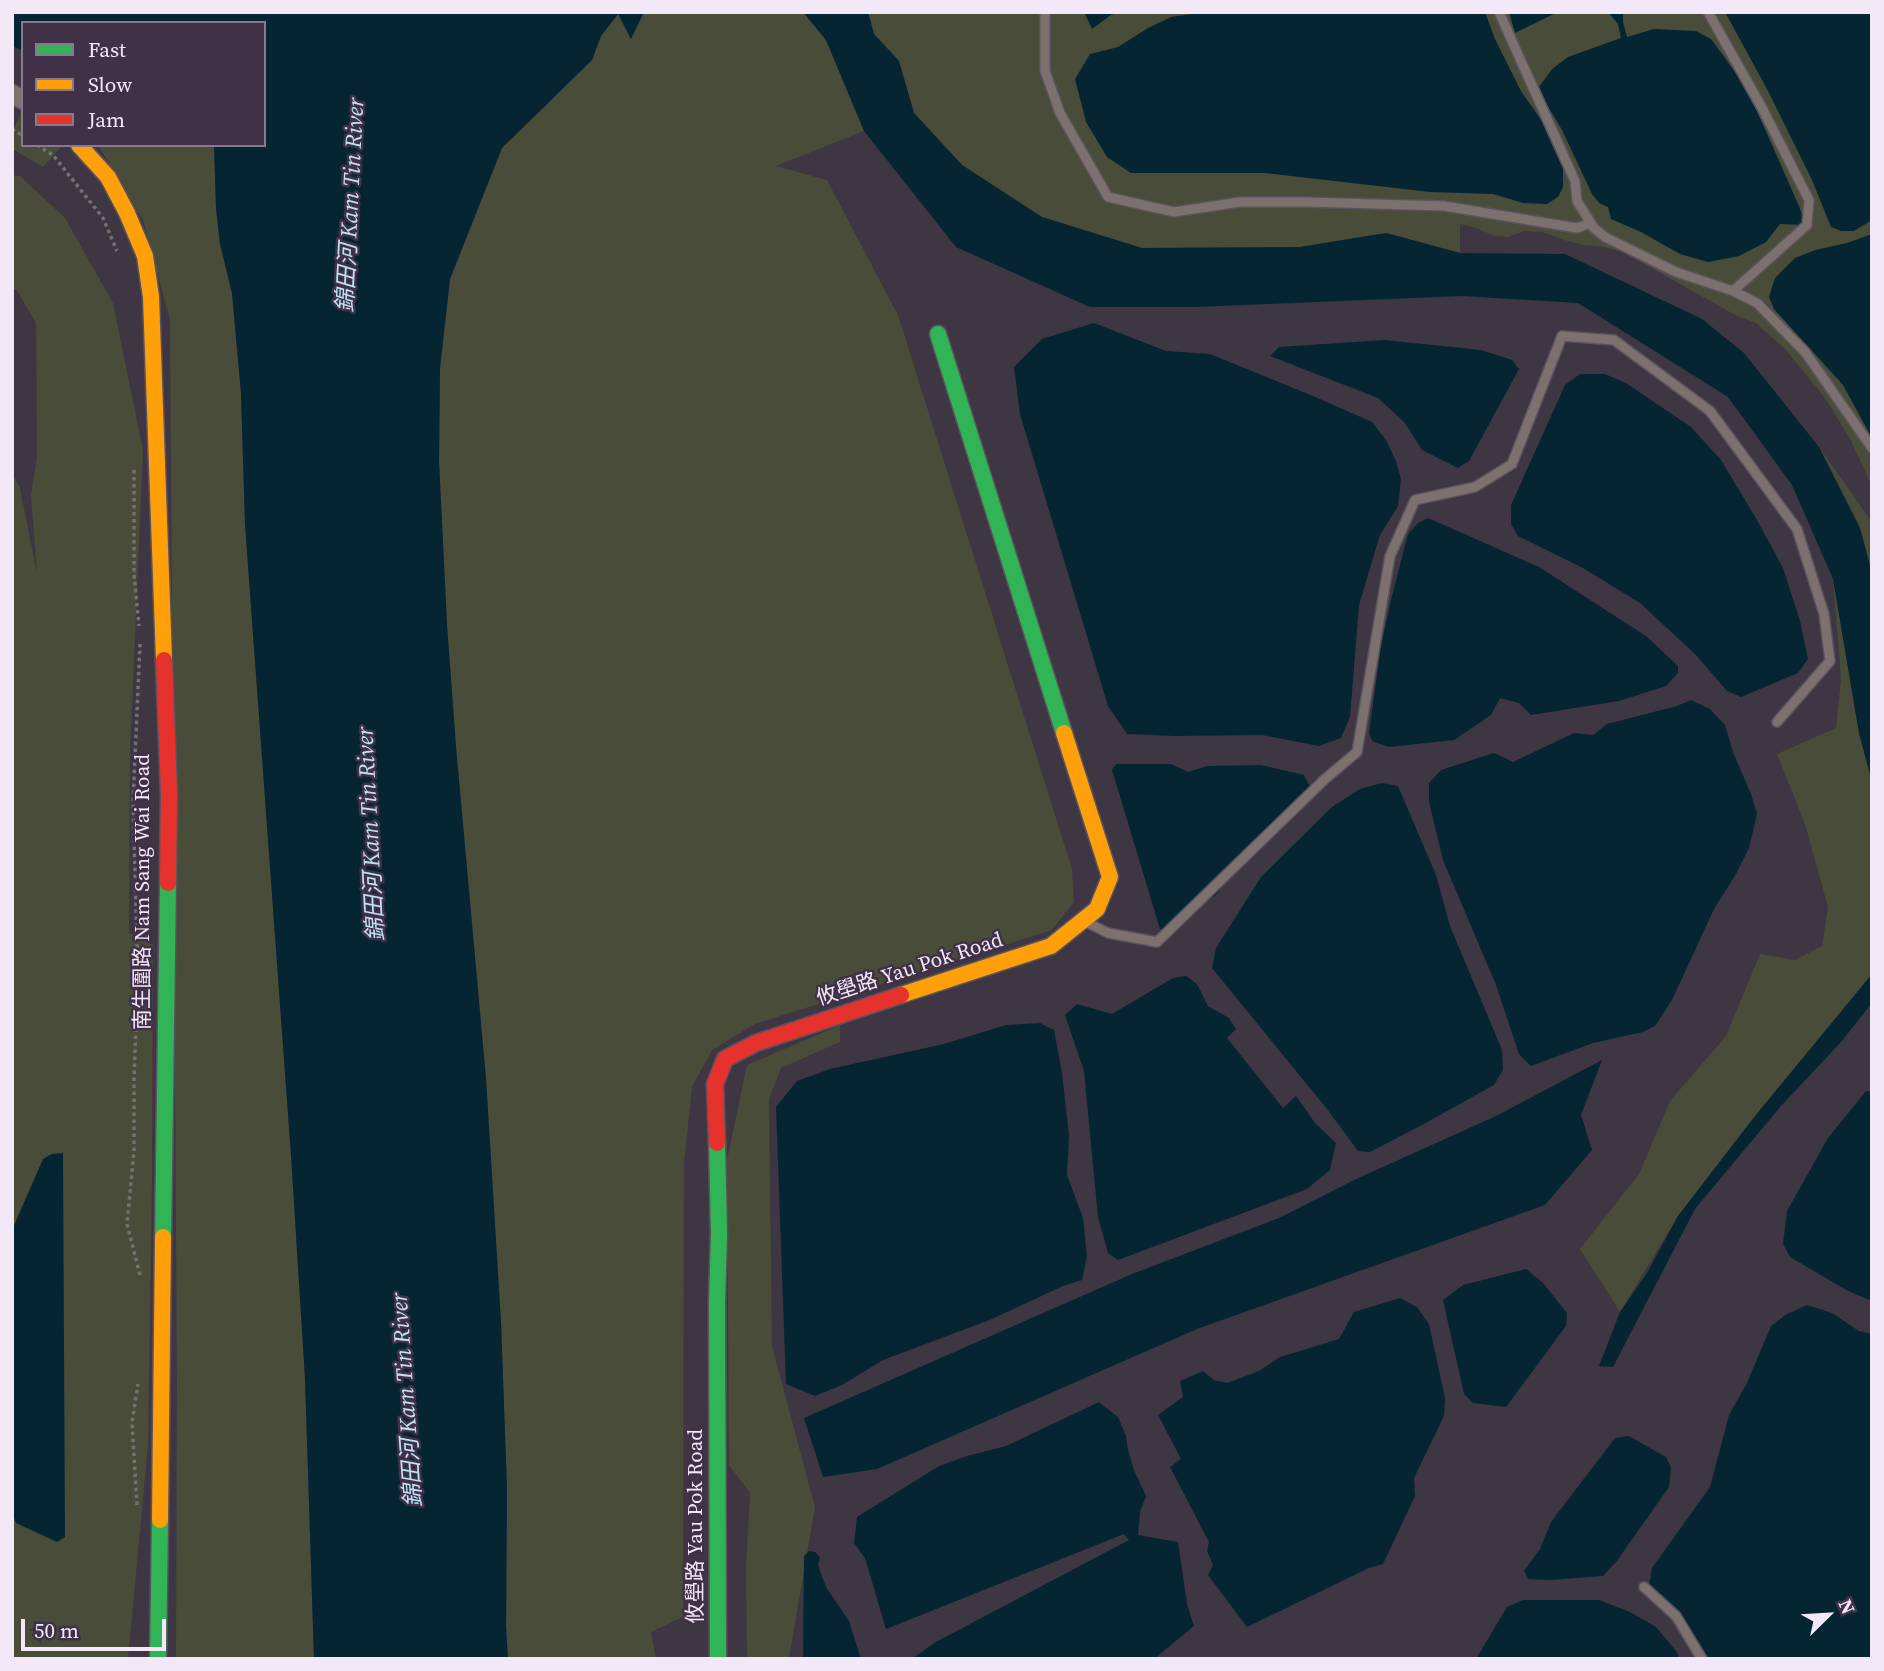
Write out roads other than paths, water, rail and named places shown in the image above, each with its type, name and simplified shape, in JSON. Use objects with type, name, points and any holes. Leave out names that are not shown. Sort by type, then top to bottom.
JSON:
[{"type":"street","name":"南生圍路 Nam Sang Wai Road","points":[[81,147],[108,177],[127,213],[145,256],[151,297],[169,793],[158,1659]]},
{"type":"street","name":"攸壆路 Yau Pok Road","points":[[718,1659],[719,1234],[715,1084],[725,1059],[756,1043],[1051,946],[1097,909],[1110,877],[938,334]]},
{"type":"lane","points":[[1045,12],[1045,71],[1060,113],[1108,197],[1174,212],[1240,202],[1321,202],[1444,206],[1577,228],[1590,223]]},
{"type":"lane","points":[[1499,12],[1575,181],[1577,201],[1594,228],[1605,237],[1676,272],[1733,291],[1758,303],[1805,352],[1872,448]]},
{"type":"lane","points":[[1708,12],[1762,106],[1809,200],[1807,225],[1733,291]]},
{"type":"lane","points":[[1083,920],[1108,933],[1157,942],[1325,779],[1357,752],[1390,556],[1415,500],[1475,487],[1512,464],[1562,336],[1614,340],[1710,411],[1797,529],[1824,614],[1830,661],[1777,722]]},
{"type":"lane","points":[[1644,1587],[1676,1616],[1702,1659]]},
{"type":"water","name":"錦田河 Kam Tin River","points":[[12,12],[644,12],[631,39],[618,14],[601,36],[592,60],[502,148],[450,279],[440,368],[439,461],[447,625],[486,1079],[501,1322],[507,1489],[508,1659],[314,1659],[305,1378],[245,524],[241,393],[232,293],[220,244],[216,208],[214,147],[266,147],[266,21],[21,21],[21,50],[12,46]]},
{"type":"water","points":[[803,12],[868,12],[874,34],[899,61],[914,113],[962,165],[1042,217],[1142,248],[1300,247],[1386,233],[1460,253],[1565,254],[1702,319],[1744,353],[1819,447],[1860,528],[1872,573],[1872,782],[1859,733],[1833,579],[1792,485],[1728,397],[1578,303],[1462,296],[1196,307],[1090,307],[956,247],[864,131],[826,40]]},
{"type":"water","points":[[1084,12],[1121,12],[1111,15],[1092,29]]},
{"type":"water","points":[[1206,12],[1485,12],[1521,91],[1553,137],[1563,169],[1563,187],[1558,197],[1547,204],[1523,203],[1493,194],[1430,192],[1265,173],[1131,173],[1107,157],[1086,122],[1075,79],[1090,54],[1118,47],[1171,17]]},
{"type":"water","points":[[1509,12],[1558,12],[1515,33]]},
{"type":"water","points":[[1608,12],[1623,12],[1627,37],[1654,29],[1696,31],[1711,39],[1736,73],[1757,111],[1799,206],[1802,225],[1780,224],[1766,242],[1739,256],[1708,262],[1680,254],[1611,219],[1608,207],[1599,203],[1592,194],[1539,87],[1552,69],[1568,57],[1621,38],[1618,24]]},
{"type":"water","points":[[1725,12],[1872,12],[1872,220],[1854,231],[1841,231],[1831,227],[1812,180]]},
{"type":"water","points":[[1872,234],[1872,438],[1843,385],[1774,309],[1769,297],[1775,278],[1795,258]]},
{"type":"water","points":[[1094,323],[1166,351],[1210,354],[1372,422],[1386,440],[1401,479],[1398,506],[1380,535],[1359,605],[1350,717],[1341,738],[1319,746],[1262,735],[1127,734],[1108,706],[1020,414],[1014,367],[1042,339]]},
{"type":"water","points":[[1384,340],[1481,350],[1512,360],[1519,369],[1469,461],[1458,468],[1422,450],[1405,423],[1378,398],[1270,356],[1279,347]]},
{"type":"water","points":[[1580,374],[1605,374],[1626,383],[1691,427],[1721,460],[1783,568],[1800,621],[1808,659],[1798,673],[1741,697],[1727,691],[1695,654],[1640,603],[1583,568],[1518,536],[1511,524],[1511,505],[1565,385]]},
{"type":"water","points":[[1428,518],[1539,567],[1646,636],[1678,666],[1678,673],[1666,686],[1619,701],[1531,715],[1519,703],[1500,698],[1491,715],[1454,740],[1389,747],[1372,741],[1369,733],[1381,646],[1391,600],[1408,534],[1418,523]]},
{"type":"water","points":[[1691,700],[1710,709],[1725,725],[1757,814],[1749,848],[1714,909],[1672,1000],[1655,1026],[1643,1032],[1593,1043],[1531,1066],[1519,1054],[1496,985],[1443,860],[1429,802],[1429,783],[1441,770],[1494,753],[1513,762],[1574,733],[1593,735],[1607,724]]},
{"type":"water","points":[[1116,764],[1171,764],[1188,772],[1207,766],[1261,765],[1304,775],[1311,789],[1215,896],[1206,899],[1165,933],[1160,929],[1112,770]]},
{"type":"water","points":[[1382,783],[1398,786],[1436,875],[1450,926],[1502,1050],[1503,1070],[1494,1085],[1370,1152],[1358,1151],[1212,968],[1216,948],[1261,877],[1332,807],[1360,789]]},
{"type":"water","points":[[1872,974],[1872,1003],[1695,1209],[1613,1367],[1599,1366],[1620,1312],[1647,1273],[1678,1216],[1755,1116]]},
{"type":"water","points":[[1186,976],[1197,984],[1208,1006],[1229,1018],[1236,1029],[1227,1038],[1283,1108],[1296,1096],[1315,1123],[1336,1143],[1330,1170],[1307,1189],[1118,1260],[1108,1253],[1098,1217],[1084,1071],[1065,1015],[1077,1004],[1112,1014],[1173,978]]},
{"type":"water","points":[[1040,1023],[1054,1030],[1062,1073],[1069,1136],[1067,1175],[1083,1218],[1087,1256],[1082,1280],[992,1319],[883,1360],[842,1385],[815,1396],[786,1384],[776,1107],[797,1081],[830,1069],[944,1044],[1006,1025]]},
{"type":"water","points":[[1602,1060],[1581,1115],[1592,1150],[1545,1205],[1197,1329],[877,1469],[823,1477],[804,1418],[1132,1274],[1279,1218],[1354,1180],[1496,1116]]},
{"type":"water","points":[[1866,1091],[1872,1091],[1872,1301],[1848,1291],[1790,1257],[1783,1244],[1787,1211],[1828,1138]]},
{"type":"water","points":[[63,1153],[65,1537],[57,1542],[16,1523],[12,1513],[12,1230],[43,1159],[52,1154]]},
{"type":"water","points":[[1526,1269],[1543,1283],[1567,1313],[1566,1326],[1506,1407],[1473,1403],[1464,1394],[1443,1300],[1463,1285]]},
{"type":"water","points":[[1400,1298],[1417,1307],[1429,1324],[1445,1398],[1444,1416],[1414,1478],[1415,1496],[1383,1564],[1369,1568],[1247,1627],[1208,1575],[1213,1565],[1207,1551],[1209,1542],[1170,1467],[1181,1459],[1158,1415],[1183,1397],[1180,1381],[1203,1371],[1214,1380],[1227,1383],[1259,1371],[1280,1357],[1339,1339],[1354,1312]]},
{"type":"water","points":[[1807,1305],[1832,1313],[1859,1331],[1872,1334],[1872,1659],[1703,1659],[1649,1585],[1652,1568],[1710,1487],[1729,1415],[1747,1383],[1771,1326],[1787,1314]]},
{"type":"water","points":[[1099,1402],[1118,1417],[1126,1436],[1134,1470],[1146,1496],[1140,1512],[1138,1535],[1178,1542],[1187,1604],[1194,1626],[1154,1659],[912,1659],[934,1643],[1129,1540],[1124,1534],[886,1629],[865,1558],[854,1543],[857,1517],[939,1466],[1006,1446]]},
{"type":"water","points":[[1629,1436],[1666,1457],[1671,1467],[1669,1487],[1616,1562],[1603,1576],[1528,1579],[1524,1571],[1540,1549],[1551,1522],[1615,1438]]},
{"type":"water","points":[[809,1551],[820,1557],[818,1565],[826,1587],[849,1621],[861,1659],[803,1659],[804,1556]]},
{"type":"water","points":[[1523,1600],[1599,1600],[1630,1612],[1656,1627],[1680,1659],[1476,1659],[1507,1607]]}]
